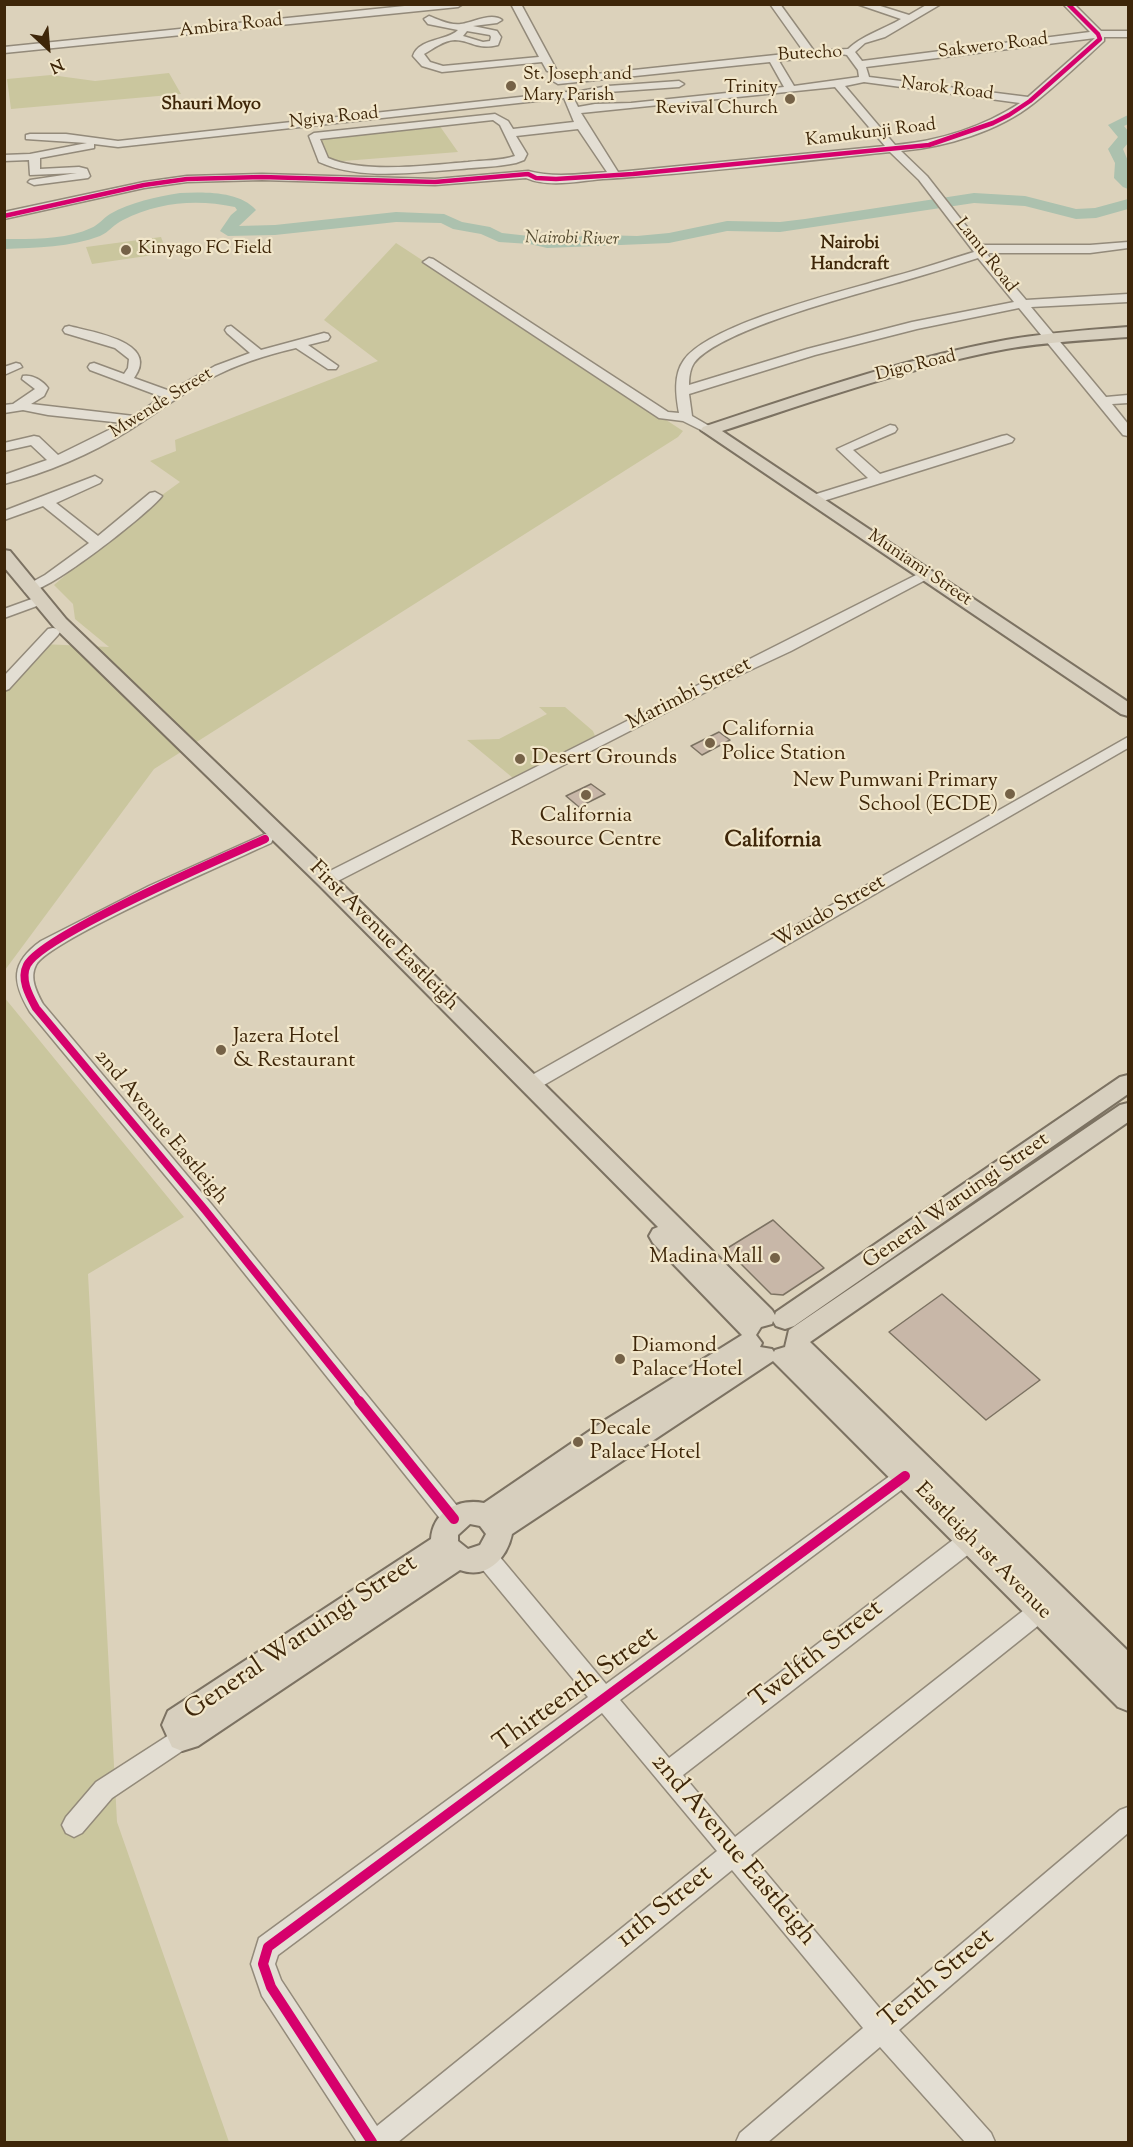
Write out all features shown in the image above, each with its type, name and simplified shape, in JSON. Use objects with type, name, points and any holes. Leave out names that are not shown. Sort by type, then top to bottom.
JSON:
[{"type":"main road","name":"Digo Road","points":[[709,430],[900,369],[1051,338],[1128,332]]},
{"type":"main road","name":"Muniami Street","points":[[709,430],[1128,710]]},
{"type":"main road","name":"First Avenue Eastleigh","points":[[4,555],[53,632],[116,697],[265,839],[569,1141],[773,1338]]},
{"type":"main road","name":"First Avenue Eastleigh","points":[[4,576],[32,598],[326,880],[531,1084],[773,1338]]},
{"type":"main road","name":"General Waruingi Street","points":[[493,1522],[773,1338],[1125,1098]]},
{"type":"main road","name":"Eastleigh 1st Avenue","points":[[773,1338],[905,1476],[1128,1698]]},
{"type":"main road","name":"Eastleigh 1st Avenue","points":[[773,1338],[1128,1669]]},
{"type":"main road","points":[[470,1512],[493,1522],[498,1544],[486,1557],[472,1561],[452,1540],[470,1512]]},
{"type":"main road","name":"General Waruingi Street","points":[[183,1737],[176,1725],[178,1721],[452,1540]]},
{"type":"street","name":"Ambira Road","points":[[4,50],[458,4]]},
{"type":"street","points":[[516,4],[576,111],[581,125],[614,174]]},
{"type":"street","points":[[775,4],[810,53]]},
{"type":"street","points":[[861,4],[910,20]]},
{"type":"street","points":[[850,52],[861,41],[881,35],[936,4]]},
{"type":"street","points":[[1068,4],[1098,34]]},
{"type":"street","points":[[429,19],[432,22],[493,33],[496,37],[494,43],[483,45],[456,37],[443,39],[419,52],[418,56],[426,64],[442,69],[546,59]]},
{"type":"street","points":[[456,37],[464,27],[474,23],[497,20]]},
{"type":"street","name":"Sakwero Road","points":[[858,65],[1098,34],[1128,34]]},
{"type":"street","name":"Kamukunji Road","points":[[4,216],[144,185],[187,179],[262,177],[435,182],[528,174],[536,178],[556,179],[929,144],[993,123],[1030,101],[1100,39],[1098,34]]},
{"type":"street","name":"Butecho","points":[[558,81],[810,53],[850,52],[863,70],[864,79],[838,84],[631,106],[595,107],[576,111]]},
{"type":"street","points":[[772,57],[790,88]]},
{"type":"street","points":[[673,68],[684,99]]},
{"type":"street","name":"Narok Road","points":[[864,79],[1030,101]]},
{"type":"street","name":"Ngiya Road","points":[[30,136],[66,136],[110,144],[567,96],[608,89],[679,84]]},
{"type":"street","name":"Lamu Road","points":[[838,84],[892,148],[923,178],[980,252],[1128,432]]},
{"type":"street","points":[[309,122],[320,154],[326,163],[376,168],[423,168],[502,162],[520,158],[521,154],[504,123],[495,117],[314,136]]},
{"type":"street","points":[[510,133],[581,125]]},
{"type":"street","points":[[4,170],[110,144]]},
{"type":"street","points":[[4,158],[34,162]]},
{"type":"street","points":[[34,162],[33,172],[37,174],[79,170],[83,171],[84,176],[34,182]]},
{"type":"street","points":[[686,418],[683,379],[689,361],[705,347],[724,336],[796,310],[980,252],[1090,249],[1128,245]]},
{"type":"street","points":[[429,262],[640,401],[664,415],[686,418],[709,430]]},
{"type":"street","points":[[684,392],[801,355],[879,334],[1023,304],[1128,298]]},
{"type":"street","points":[[69,330],[121,346],[133,353],[137,357],[136,368],[126,380]]},
{"type":"street","points":[[231,330],[260,354]]},
{"type":"street","name":"Mwende Street","points":[[4,480],[108,438],[171,396],[219,369],[260,354],[324,337]]},
{"type":"street","points":[[299,344],[332,366]]},
{"type":"street","points":[[94,367],[171,396]]},
{"type":"street","points":[[18,406],[39,393],[42,388],[28,379]]},
{"type":"street","points":[[1103,401],[1128,399]]},
{"type":"street","points":[[4,409],[18,406],[135,420]]},
{"type":"street","points":[[877,479],[844,449],[890,429]]},
{"type":"street","points":[[815,499],[1007,439]]},
{"type":"street","points":[[4,447],[34,440],[56,460]]},
{"type":"street","points":[[4,516],[95,480]]},
{"type":"street","points":[[4,614],[32,598],[50,578],[98,543],[154,496]]},
{"type":"street","points":[[47,500],[47,504],[98,543]]},
{"type":"street","name":"Marimbi Street","points":[[326,880],[726,676],[786,648],[926,574]]},
{"type":"street","points":[[4,686],[53,632]]},
{"type":"street","name":"Waudo Street","points":[[531,1084],[1128,742]]},
{"type":"street","name":"2nd Avenue Eastleigh","points":[[265,839],[123,904],[41,949],[27,965],[24,975],[27,991],[36,1008],[205,1210],[452,1540]]},
{"type":"street","name":"Thirteenth Street","points":[[372,2142],[271,1987],[263,1964],[268,1947],[905,1476]]},
{"type":"street","name":"Twelfth Street","points":[[667,1773],[970,1540]]},
{"type":"street","name":"2nd Avenue Eastleigh","points":[[486,1557],[880,2028],[982,2142]]},
{"type":"street","name":"11th Street","points":[[378,2142],[734,1853],[1041,1610]]},
{"type":"street","points":[[74,1825],[104,1790],[183,1737]]},
{"type":"street","name":"Tenth Street","points":[[749,2142],[1128,1818]]},
{"type":"shaded area","points":[[169,73],[181,94],[11,109],[7,79],[51,75],[95,81]]},
{"type":"shaded area","points":[[439,125],[458,152],[331,162],[319,139]]},
{"type":"shaded area","name":"Kinyago FC Field","points":[[161,237],[167,253],[92,264],[86,247]]},
{"type":"shaded area","points":[[396,243],[683,431],[678,437],[154,769],[5,970],[5,693],[42,644],[109,647],[75,619],[73,604],[54,585],[136,514],[180,482],[150,461],[176,451],[175,440],[378,361],[324,320]]},
{"type":"shaded area","name":"Desert Grounds","points":[[539,707],[565,707],[593,731],[595,736],[513,778],[467,740],[499,739],[547,714]]},
{"type":"shaded area","points":[[4,997],[184,1217],[88,1274],[117,1822],[229,2142],[5,2142]]},
{"type":"building","name":"California Police Station","points":[[719,732],[730,740],[702,755],[691,746]]},
{"type":"building","name":"California Resource Centre","points":[[591,784],[605,794],[579,807],[566,796]]},
{"type":"building","name":"Madina Mall","points":[[773,1220],[824,1268],[783,1295],[771,1294],[726,1249]]},
{"type":"building","points":[[942,1294],[1040,1380],[986,1420],[889,1332]]},
{"type":"waterway","name":"Nairobi River","points":[[1128,119],[1115,125],[1126,137],[1115,149],[1122,163],[1121,178],[1128,184]]},
{"type":"waterway","name":"Nairobi River","points":[[4,244],[51,241],[87,235],[99,231],[114,218],[135,209],[157,202],[192,197],[240,203],[245,210],[248,210],[236,218],[228,231],[275,230],[396,217],[444,219],[458,226],[485,230],[499,237],[530,239],[547,243],[669,238],[727,226],[780,227],[974,198],[1025,201],[1076,214],[1096,213],[1128,204]]},
{"type":"cycle path","points":[[4,216],[144,185],[187,179],[262,177],[435,182],[528,174],[536,178],[556,179],[633,174],[929,145],[993,123],[1009,115],[1030,101],[1100,39],[1098,34],[1068,4]]},
{"type":"cycle path","points":[[265,839],[155,890],[47,945],[32,957],[27,965],[25,971],[27,988],[36,1008],[205,1210],[454,1519]]},
{"type":"cycle path","points":[[372,2142],[271,1987],[263,1964],[268,1947],[905,1476]]},
{"type":"place","name":"St. Joseph and Mary Parish","points":[[511,86]]},
{"type":"place","name":"Trinity Revival Church","points":[[790,99]]},
{"type":"place","name":"Kinyago FC Field","points":[[126,250]]},
{"type":"place","name":"California Police Station","points":[[710,743]]},
{"type":"place","name":"Desert Grounds","points":[[520,759]]},
{"type":"place","name":"New Pumwani Primary School (ECDE)","points":[[1010,794]]},
{"type":"place","name":"California Resource Centre","points":[[586,795]]},
{"type":"place","name":"Jazera Hotel & Restaurant","points":[[221,1050]]},
{"type":"place","name":"Madina Mall","points":[[775,1258]]},
{"type":"place","name":"Diamond Palace Hotel","points":[[620,1359]]},
{"type":"place","name":"Decale Palace Hotel","points":[[578,1442]]},
{"type":"district","name":"Shauri Moyo","points":[[211,106]]},
{"type":"district","name":"Nairobi Handcraft","points":[[850,255]]},
{"type":"district","name":"California","points":[[773,842]]}]
